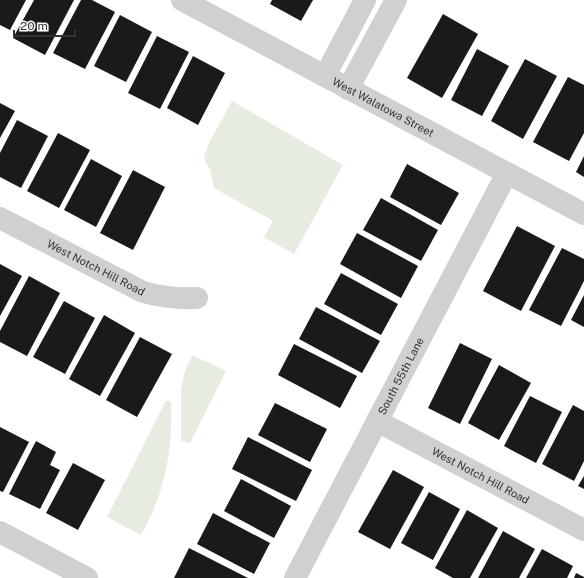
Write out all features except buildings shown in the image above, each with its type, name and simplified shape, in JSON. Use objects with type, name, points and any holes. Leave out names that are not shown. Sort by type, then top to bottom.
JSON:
[{"type":"street","name":"West Walatowa Street","points":[[182,0],[584,214]]},
{"type":"street","points":[[326,76],[366,0]]},
{"type":"street","points":[[348,89],[396,0]]},
{"type":"street","name":"South 55th Lane","points":[[295,578],[507,173]]},
{"type":"street","name":"West Notch Hill Road","points":[[0,218],[143,292],[161,297],[178,299],[197,298]]},
{"type":"street","name":"West Notch Hill Road","points":[[377,421],[584,530]]},
{"type":"street","points":[[0,532],[87,578]]},
{"type":"shaded area","points":[[232,101],[343,165],[294,254],[264,237],[273,221],[214,188],[210,169],[204,157],[209,143]]},
{"type":"shaded area","points":[[192,355],[226,371],[190,443],[181,441],[181,391],[184,374]]},
{"type":"shaded area","points":[[166,401],[171,401],[171,436],[166,470],[156,503],[141,535],[107,517]]}]
